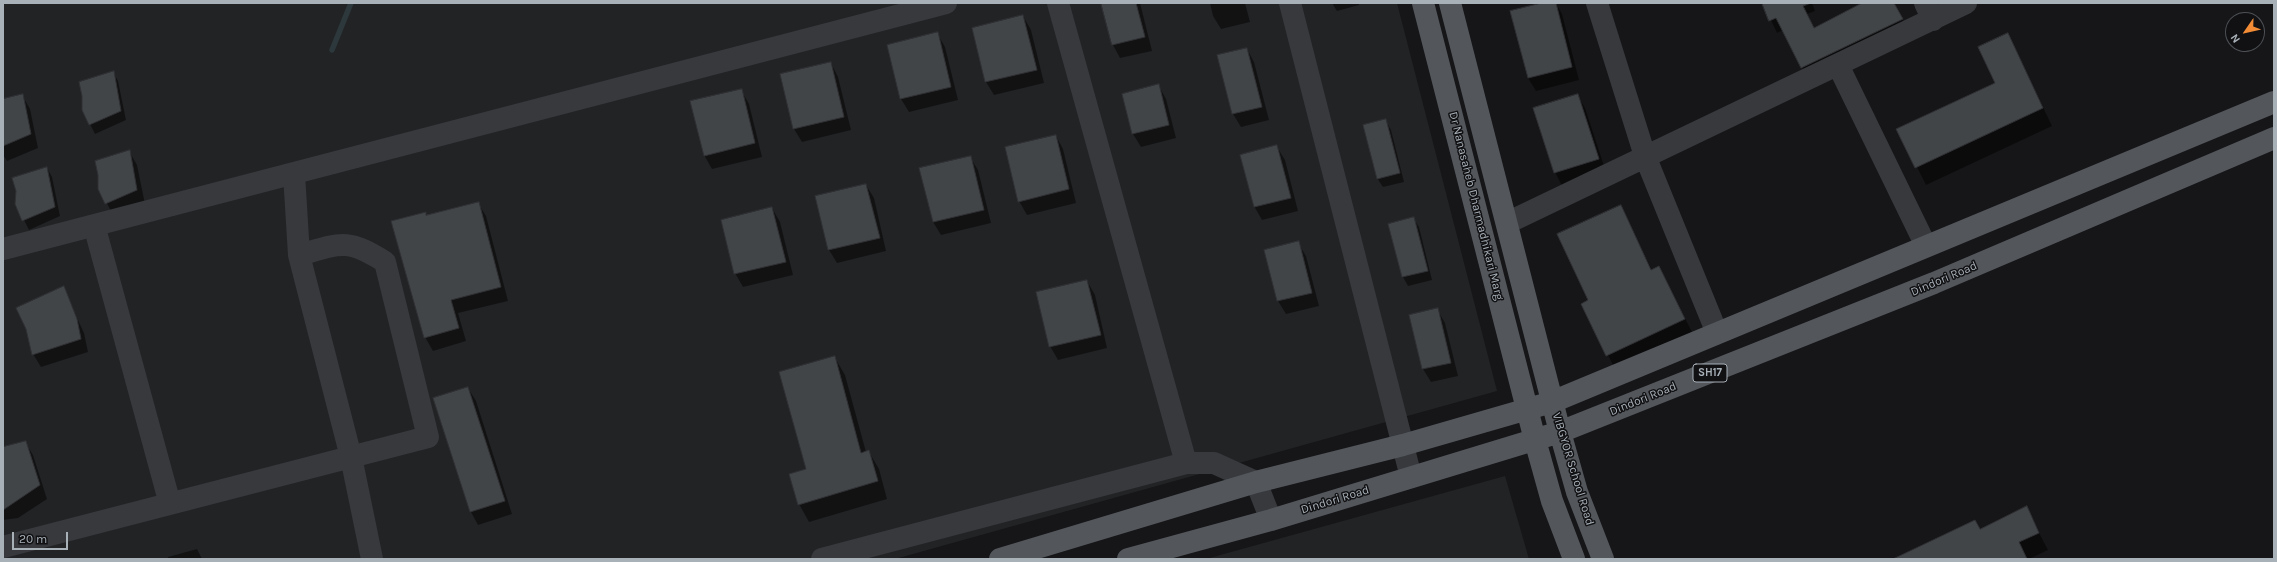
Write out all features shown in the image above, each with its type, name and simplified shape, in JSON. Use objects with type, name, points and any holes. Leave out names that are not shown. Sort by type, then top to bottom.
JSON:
[{"type":"main road","name":"Dr Nanasaheb Dharmadhikari Marg","points":[[1423,3],[1528,409]]},
{"type":"main road","name":"Dr Nanasaheb Dharmadhikari Marg","points":[[1450,3],[1552,402]]},
{"type":"main road","points":[[1000,559],[1256,482],[1403,445],[1552,402],[2274,102]]},
{"type":"main road","name":"Dindori Road","points":[[1128,559],[1271,520],[1560,432],[1934,283],[2274,138]]},
{"type":"main road","name":"VIBGYOR School Road","points":[[1552,402],[1577,492],[1603,559]]},
{"type":"main road","points":[[1528,409],[1552,501],[1574,559]]},
{"type":"street","points":[[3,249],[946,3]]},
{"type":"street","points":[[1058,3],[1186,463]]},
{"type":"street","points":[[1290,3],[1411,478]]},
{"type":"street","points":[[1597,3],[1645,156],[1717,333]]},
{"type":"street","points":[[1507,223],[1838,65],[1929,11],[1966,3]]},
{"type":"street","points":[[1838,65],[1926,246]]},
{"type":"street","points":[[294,174],[299,256],[352,457],[372,559]]},
{"type":"street","points":[[94,225],[170,504]]},
{"type":"street","points":[[3,548],[428,437],[385,262],[362,248],[337,244],[299,256]]},
{"type":"street","points":[[822,559],[1186,463],[1214,463],[1256,482],[1271,520]]},
{"type":"shaded area","points":[[3,3],[1397,3],[1497,391],[895,559],[3,559]]},
{"type":"shaded area","points":[[1505,476],[1529,559],[1206,559]]},
{"type":"building","points":[[1101,3],[1136,3],[1145,37],[1112,45]]},
{"type":"building","points":[[1542,3],[1556,3],[1572,67],[1528,78],[1510,11]]},
{"type":"building","points":[[1762,3],[1811,3],[1803,6],[1814,28],[1862,3],[1894,3],[1903,19],[1801,68],[1776,18],[1769,21]]},
{"type":"building","points":[[1023,15],[1037,70],[985,82],[972,28]]},
{"type":"building","points":[[938,32],[951,87],[900,99],[887,45]]},
{"type":"building","points":[[2008,33],[2043,108],[1915,168],[1896,129],[1995,83],[1978,47]]},
{"type":"building","points":[[1247,48],[1262,107],[1232,114],[1217,55]]},
{"type":"building","points":[[831,62],[844,117],[793,129],[780,74]]},
{"type":"building","points":[[114,71],[121,111],[89,125],[82,110],[82,96],[79,82]]},
{"type":"building","points":[[1159,84],[1169,125],[1132,134],[1122,94]]},
{"type":"building","points":[[742,89],[755,143],[704,156],[690,101]]},
{"type":"building","points":[[23,94],[31,134],[3,146],[3,99]]},
{"type":"building","points":[[1578,94],[1599,159],[1554,173],[1533,108]]},
{"type":"building","points":[[1386,119],[1400,173],[1377,179],[1363,125]]},
{"type":"building","points":[[1056,135],[1069,189],[1018,202],[1005,147]]},
{"type":"building","points":[[1277,145],[1291,198],[1254,207],[1240,155]]},
{"type":"building","points":[[130,150],[137,190],[105,204],[98,189],[98,175],[95,161]]},
{"type":"building","points":[[971,156],[984,210],[933,222],[919,168]]},
{"type":"building","points":[[47,167],[55,207],[22,221],[15,204],[16,191],[12,178]]},
{"type":"building","points":[[866,184],[880,238],[828,250],[815,196]]},
{"type":"building","points":[[479,202],[501,287],[451,300],[459,328],[424,338],[391,221],[426,212],[426,215]]},
{"type":"building","points":[[1621,205],[1651,270],[1659,266],[1685,319],[1606,356],[1581,304],[1588,300],[1557,234]]},
{"type":"building","points":[[772,207],[786,262],[734,274],[721,220]]},
{"type":"building","points":[[1414,217],[1428,271],[1402,277],[1388,224]]},
{"type":"building","points":[[1299,241],[1312,293],[1277,301],[1264,250]]},
{"type":"building","points":[[1087,280],[1101,335],[1049,347],[1036,292]]},
{"type":"building","points":[[64,286],[77,319],[81,339],[32,355],[26,329],[16,308]]},
{"type":"building","points":[[1438,308],[1451,363],[1422,369],[1409,315]]},
{"type":"building","points":[[835,356],[861,453],[869,450],[878,481],[798,505],[789,474],[806,469],[779,372]]},
{"type":"building","points":[[468,387],[505,501],[470,512],[433,398]]},
{"type":"building","points":[[26,441],[40,485],[3,510],[3,447]]},
{"type":"building","points":[[2027,506],[2039,533],[2019,542],[2027,559],[1893,559],[1975,520],[1980,529]]},
{"type":"waterway","points":[[332,50],[351,3]]}]
